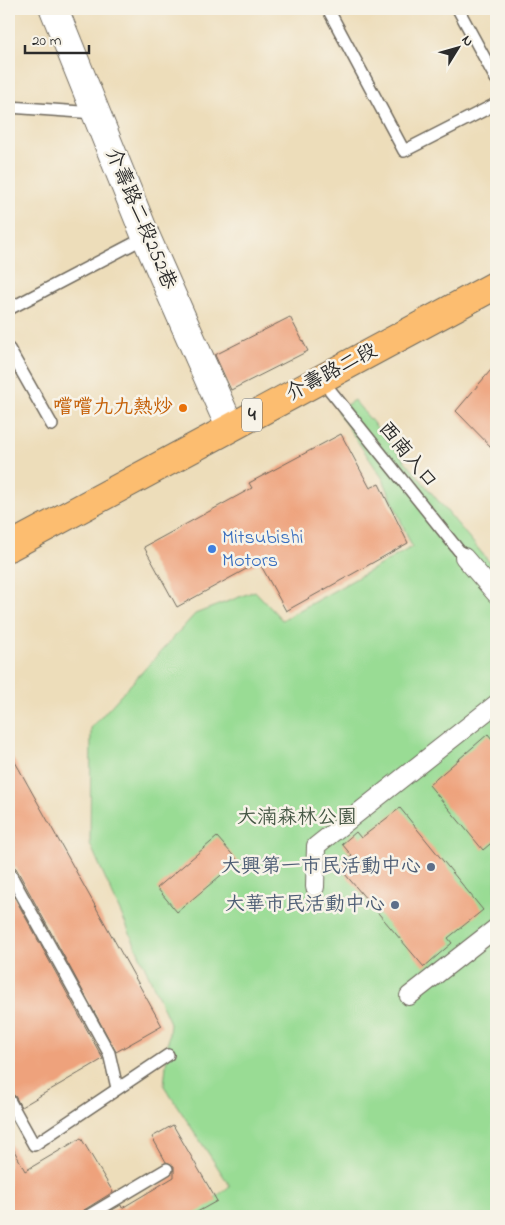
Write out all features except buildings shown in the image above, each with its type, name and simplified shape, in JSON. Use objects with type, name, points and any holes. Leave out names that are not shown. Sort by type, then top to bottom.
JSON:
[{"type":"main road","name":"介壽路二段","points":[[9,547],[496,285]]},
{"type":"street","name":"介壽路二段252巷","points":[[54,9],[146,237],[230,427]]},
{"type":"street","points":[[464,557],[496,594]]},
{"type":"street","points":[[315,887],[316,846],[496,704]]},
{"type":"street","points":[[408,996],[496,928]]},
{"type":"lane","points":[[328,9],[404,151],[496,104]]},
{"type":"lane","points":[[458,9],[496,79]]},
{"type":"lane","points":[[9,106],[95,113]]},
{"type":"lane","points":[[9,309],[146,237]]},
{"type":"lane","points":[[9,349],[52,425]]},
{"type":"lane","name":"西南入口","points":[[321,379],[464,557]]},
{"type":"lane","points":[[9,872],[109,1053],[117,1088]]},
{"type":"lane","points":[[9,1100],[34,1145],[168,1055]]},
{"type":"lane","points":[[88,1216],[167,1169]]},
{"type":"green space","name":"大湳森林公園","points":[[354,400],[496,570],[496,1216],[191,1216],[230,1186],[164,1086],[170,1023],[90,844],[91,728],[195,614],[255,591],[282,620],[412,547],[383,479],[337,411]]},
{"type":"place","name":"嚐嚐九九熱炒","points":[[183,408]]},
{"type":"place","name":"Mitsubishi Motors","points":[[212,549]]},
{"type":"place","name":"大興第一市民活動中心","points":[[431,867]]},
{"type":"place","name":"大華市民活動中心","points":[[395,905]]}]
